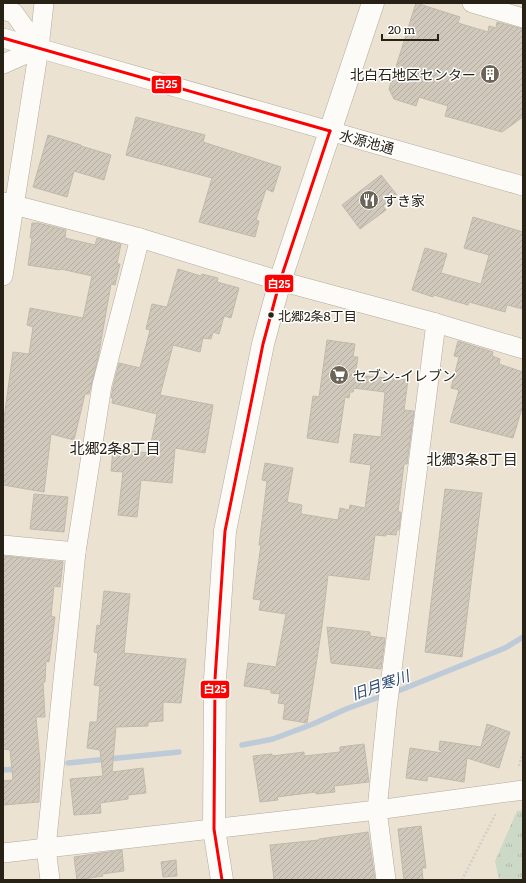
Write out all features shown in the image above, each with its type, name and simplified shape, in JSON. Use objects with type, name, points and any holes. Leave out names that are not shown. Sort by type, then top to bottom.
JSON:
[{"type":"main road","points":[[222,880],[214,829],[215,679],[225,531],[263,344],[280,281],[373,3]]},
{"type":"street","points":[[3,276],[8,203],[39,48],[44,3]]},
{"type":"street","points":[[472,3],[523,18]]},
{"type":"street","points":[[3,10],[14,13],[39,48]]},
{"type":"street","name":"水源池通","points":[[3,38],[523,186]]},
{"type":"street","points":[[3,64],[39,48]]},
{"type":"street","points":[[8,203],[140,238],[280,281],[523,348]]},
{"type":"street","points":[[50,880],[46,848],[76,552],[102,385],[140,238]]},
{"type":"street","points":[[386,880],[377,810],[387,709],[436,323]]},
{"type":"street","points":[[3,545],[76,552]]},
{"type":"street","points":[[3,853],[377,810],[523,790]]},
{"type":"path","points":[[519,766],[523,752]]},
{"type":"path","points":[[462,880],[498,810]]},
{"type":"green space","points":[[523,810],[523,880],[499,880],[495,861],[517,811]]},
{"type":"building","points":[[416,3],[460,17],[458,23],[488,32],[489,26],[496,28],[497,22],[523,29],[523,117],[502,132],[445,116],[448,106],[419,97],[416,106],[394,99],[389,89]]},
{"type":"building","points":[[136,117],[205,135],[203,142],[281,167],[273,192],[266,189],[256,220],[259,221],[255,237],[199,222],[212,178],[126,155]]},
{"type":"building","points":[[48,135],[111,155],[104,180],[74,171],[67,197],[33,187]]},
{"type":"building","name":"すき家","points":[[381,175],[397,195],[383,206],[386,210],[360,229],[342,205]]},
{"type":"building","points":[[473,217],[523,232],[523,309],[507,305],[505,312],[469,302],[468,305],[434,295],[433,297],[412,290],[425,248],[447,254],[441,273],[481,284],[489,255],[464,248]]},
{"type":"building","points":[[32,223],[38,223],[66,230],[65,238],[95,245],[97,238],[121,244],[117,264],[120,264],[115,285],[111,284],[98,358],[89,394],[85,394],[74,440],[51,434],[44,492],[3,485],[3,426],[13,352],[29,354],[33,327],[27,325],[30,308],[83,318],[92,276],[61,269],[28,265],[32,238],[30,238]]},
{"type":"building","points":[[178,269],[201,276],[202,274],[218,278],[217,282],[239,288],[231,318],[224,316],[219,334],[213,332],[211,339],[203,338],[200,352],[173,345],[160,395],[213,405],[205,453],[175,448],[172,483],[141,480],[137,517],[118,515],[123,472],[111,471],[113,449],[149,453],[157,414],[112,403],[113,398],[111,398],[113,387],[119,363],[140,368],[150,330],[146,329],[152,304],[167,307]]},
{"type":"building","points":[[327,340],[355,344],[353,357],[358,357],[355,375],[408,380],[404,410],[414,411],[407,464],[404,464],[398,512],[401,512],[399,530],[397,530],[396,535],[375,535],[369,580],[328,575],[322,626],[307,723],[283,719],[285,704],[278,703],[280,694],[271,693],[271,690],[244,686],[248,663],[276,667],[286,614],[259,610],[261,600],[253,599],[261,545],[259,545],[267,481],[262,480],[265,463],[293,468],[287,502],[302,505],[301,514],[338,520],[340,508],[349,510],[350,505],[365,508],[371,465],[350,462],[354,434],[381,437],[385,392],[354,388],[353,392],[350,392],[349,398],[345,397],[338,443],[307,438],[313,396],[319,397]]},
{"type":"building","points":[[458,341],[493,352],[492,356],[500,359],[499,364],[523,372],[523,405],[513,438],[450,422],[459,390],[451,388],[459,357],[454,356]]},
{"type":"building","points":[[445,489],[482,493],[462,657],[425,652]]},
{"type":"building","points":[[34,494],[68,497],[64,532],[30,529]]},
{"type":"building","points":[[3,556],[63,562],[60,587],[54,586],[51,616],[55,617],[49,662],[46,661],[45,682],[43,682],[45,717],[36,717],[40,763],[39,802],[3,805],[3,781],[13,780],[10,750],[3,749]]},
{"type":"building","points":[[104,591],[130,594],[124,653],[186,659],[181,703],[163,702],[163,721],[148,722],[148,726],[116,727],[112,772],[143,768],[146,793],[128,795],[128,799],[100,803],[101,813],[74,815],[70,779],[103,776],[100,750],[87,748],[90,722],[97,722],[100,686],[94,685],[98,653],[94,652],[97,625],[100,626]]},
{"type":"building","points":[[327,627],[370,632],[370,636],[385,638],[381,669],[331,663]]},
{"type":"building","points":[[487,724],[510,732],[499,768],[467,758],[464,782],[428,776],[427,781],[406,778],[410,748],[442,753],[442,751],[439,750],[440,741],[481,747]]},
{"type":"building","points":[[364,744],[369,782],[334,786],[335,792],[316,794],[316,792],[277,797],[278,800],[260,802],[253,756],[272,754],[272,756],[304,752],[304,756],[340,752],[340,747]]},
{"type":"building","points":[[421,826],[426,868],[422,868],[423,880],[404,880],[398,829]]},
{"type":"building","points":[[368,832],[375,880],[274,880],[270,845],[319,840]]},
{"type":"building","points":[[122,850],[124,871],[77,880],[74,857]]},
{"type":"building","points":[[176,860],[177,876],[163,877],[161,862]]},
{"type":"waterway","name":"旧月寒川","points":[[393,693],[505,648],[523,637]]},
{"type":"waterway","name":"旧月寒川","points":[[242,745],[273,739],[313,724],[346,709],[385,695]]},
{"type":"waterway","name":"旧月寒川","points":[[68,763],[179,752]]},
{"type":"waterway","name":"旧月寒川","points":[[3,770],[19,769]]},
{"type":"transit line","name":"白25","points":[[3,38],[330,131]]},
{"type":"transit line","name":"白25","points":[[222,880],[214,829],[215,679],[225,531],[263,344],[280,281],[330,131]]},
{"type":"place","name":"北白石地区センター","points":[[490,74]]},
{"type":"place","name":"すき家","points":[[369,200]]},
{"type":"place","name":"北郷2条8丁目","points":[[271,315]]},
{"type":"place","name":"セブン-イレブン","points":[[339,375]]},
{"type":"district","name":"北郷2条8丁目","points":[[115,447]]},
{"type":"district","name":"北郷3条8丁目","points":[[472,458]]}]
